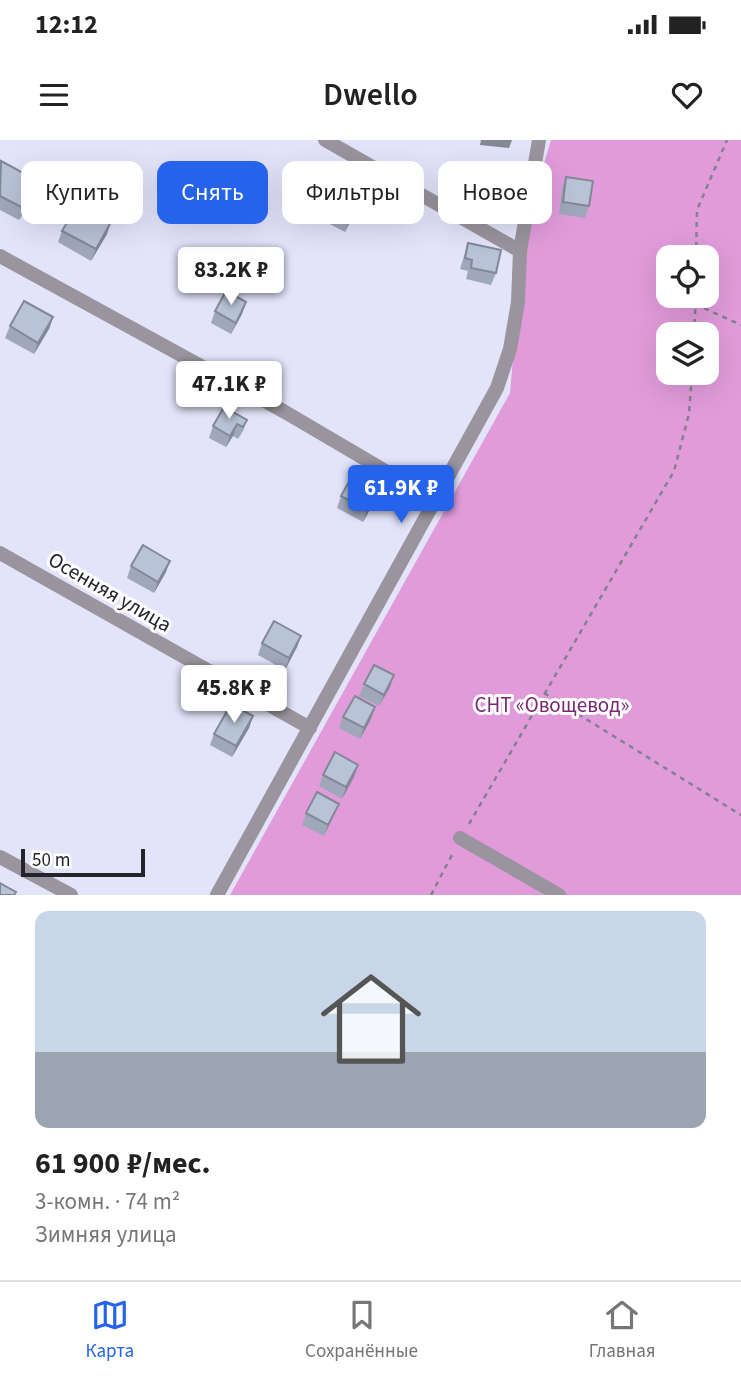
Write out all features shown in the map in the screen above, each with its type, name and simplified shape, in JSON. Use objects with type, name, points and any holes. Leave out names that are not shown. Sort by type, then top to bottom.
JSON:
[{"type":"street","points":[[325,140],[520,251]]},
{"type":"street","points":[[217,895],[497,388],[510,349],[518,302],[520,251],[539,140]]},
{"type":"street","points":[[0,256],[274,406],[399,479],[433,502]]},
{"type":"street","name":"Осенняя улица","points":[[0,553],[310,728]]},
{"type":"street","points":[[460,838],[559,895]]},
{"type":"street","points":[[0,857],[71,895]]},
{"type":"path","points":[[696,245],[697,210],[727,140]]},
{"type":"path","points":[[703,308],[741,326]]},
{"type":"path","points":[[432,895],[460,838],[674,471],[689,414],[691,385]]},
{"type":"path","points":[[544,693],[741,815]]},
{"type":"green space","name":"СНТ «Овощевод»","points":[[551,140],[741,140],[741,895],[230,895],[510,393],[524,231],[526,224],[552,224],[552,161],[545,161]]},
{"type":"building","points":[[1,161],[21,172],[21,207],[0,196]]},
{"type":"building","points":[[566,177],[593,181],[589,206],[563,202]]},
{"type":"building","points":[[66,224],[110,224],[96,249],[62,231]]},
{"type":"building","points":[[468,243],[501,250],[496,273],[471,268],[472,260],[465,258]]},
{"type":"building","points":[[226,291],[246,302],[236,323],[215,311]]},
{"type":"building","points":[[24,301],[53,317],[38,343],[10,326]]},
{"type":"building","points":[[224,407],[247,420],[243,427],[237,424],[230,436],[213,426]]},
{"type":"building","points":[[352,476],[378,490],[367,510],[341,496]]},
{"type":"building","points":[[143,545],[170,561],[158,582],[131,566]]},
{"type":"building","points":[[274,621],[301,636],[289,658],[262,643]]},
{"type":"building","points":[[374,665],[394,675],[384,695],[364,684]]},
{"type":"building","points":[[355,696],[375,707],[364,728],[343,717]]},
{"type":"building","points":[[231,704],[253,716],[236,746],[214,734]]},
{"type":"building","points":[[335,752],[358,765],[346,787],[323,775]]},
{"type":"building","points":[[317,792],[339,804],[328,825],[306,813]]},
{"type":"building","points":[[0,883],[16,892],[14,895],[0,895]]}]
